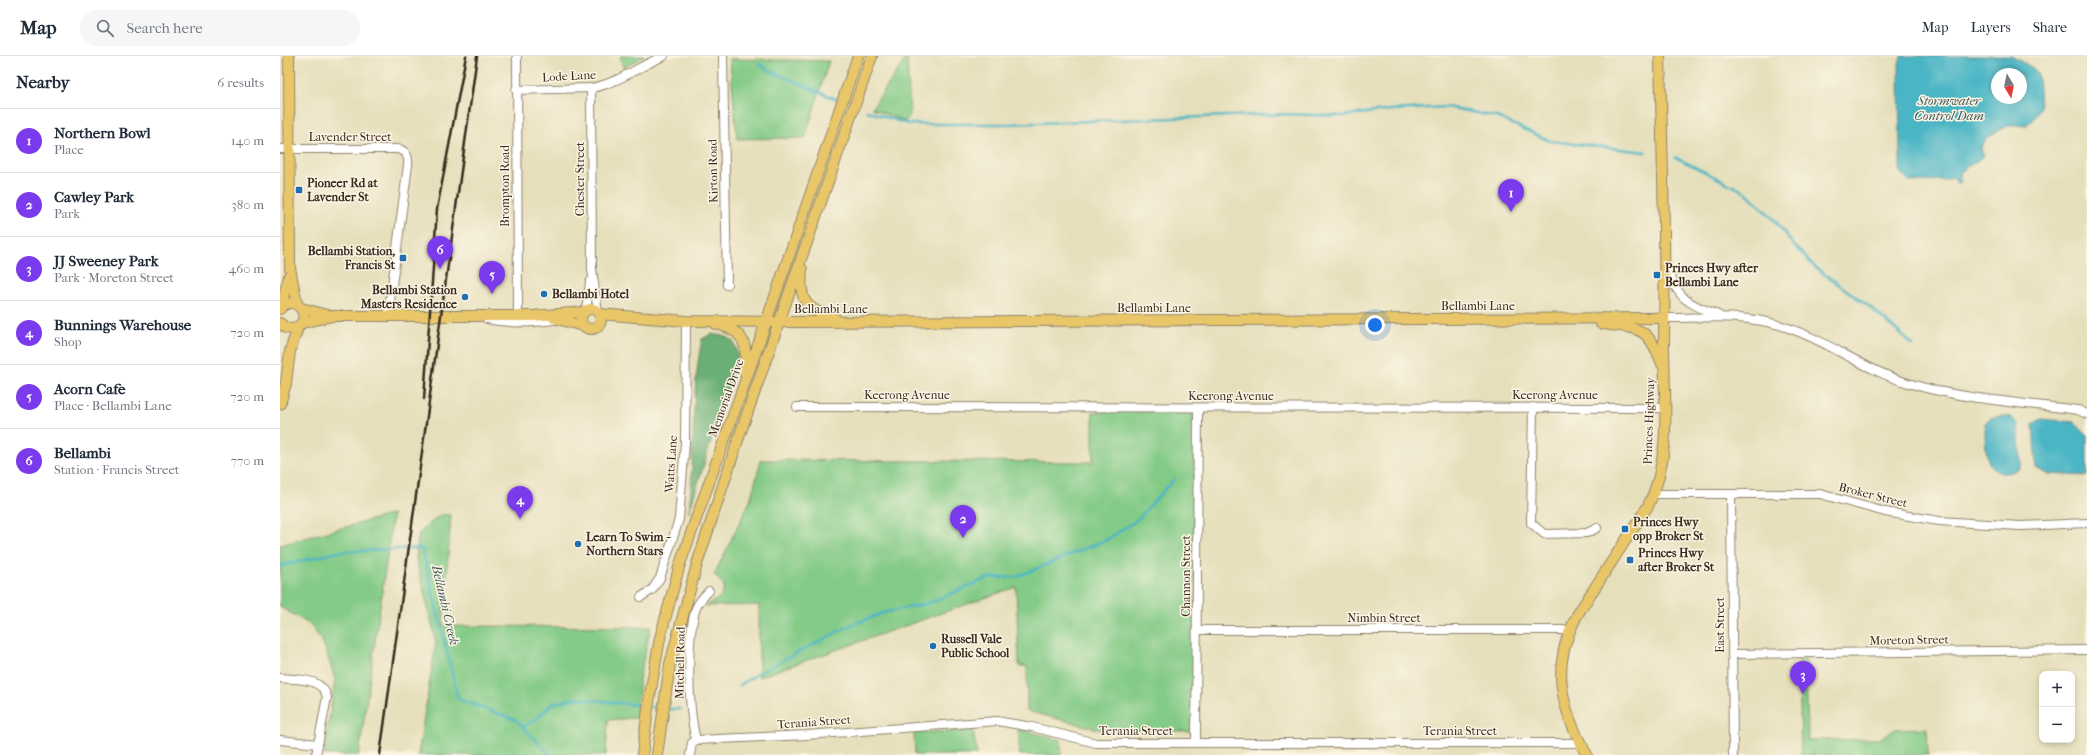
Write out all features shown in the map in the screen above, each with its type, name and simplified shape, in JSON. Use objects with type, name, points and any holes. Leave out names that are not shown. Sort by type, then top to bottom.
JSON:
[{"type":"main road","points":[[280,404],[286,383],[290,351],[304,315],[299,306],[290,268],[285,149],[289,56]]},
{"type":"main road","name":"Memorial Drive","points":[[642,755],[650,694],[660,638],[680,564],[858,56]]},
{"type":"main road","name":"Memorial Drive","points":[[657,755],[664,696],[670,664],[696,564],[872,56]]},
{"type":"main road","name":"Princes Highway","points":[[1586,755],[1565,706],[1561,678],[1564,649],[1579,612],[1636,527],[1654,494],[1663,456],[1665,408],[1664,260],[1660,56]]},
{"type":"main road","points":[[805,251],[801,281],[802,296],[806,304],[819,313],[846,322]]},
{"type":"main road","points":[[281,308],[290,268]]},
{"type":"main road","points":[[281,308],[291,303],[332,316]]},
{"type":"main road","points":[[281,324],[290,329],[332,316],[533,316],[585,312],[591,309],[599,313],[645,319]]},
{"type":"main road","points":[[583,326],[581,321],[585,312]]},
{"type":"main road","points":[[597,327],[601,322],[599,313]]},
{"type":"main road","points":[[533,316],[560,319],[591,330],[617,322],[645,319]]},
{"type":"main road","points":[[1557,318],[1632,328],[1642,332],[1655,346],[1664,370]]},
{"type":"main road","name":"Bellambi Lane","points":[[645,319],[686,321],[846,322],[1664,318]]},
{"type":"main road","points":[[705,321],[732,329],[737,333],[745,345],[745,365],[739,399]]},
{"type":"main road","points":[[281,324],[290,351]]},
{"type":"street","name":"Brompton Road","points":[[517,56],[518,316]]},
{"type":"street","name":"Lode Lane","points":[[516,90],[591,88],[615,82],[664,56]]},
{"type":"street","name":"Kirton Road","points":[[723,56],[727,285]]},
{"type":"street","name":"Chester Street","points":[[591,88],[592,269]]},
{"type":"street","name":"Lavender Street","points":[[285,149],[397,149],[403,150],[407,154],[408,165],[388,316]]},
{"type":"street","points":[[1664,260],[1673,283],[1683,298],[1691,304],[1723,317]]},
{"type":"street","points":[[585,312],[592,269]]},
{"type":"street","points":[[592,269],[599,313]]},
{"type":"street","points":[[471,316],[502,322],[542,322],[560,319]]},
{"type":"street","points":[[1664,318],[1723,317],[1761,321],[1794,330],[1880,374],[1910,384],[1965,395],[2078,410],[2087,414]]},
{"type":"street","name":"Watts Lane","points":[[641,597],[652,590],[660,578],[679,518],[685,443],[686,321]]},
{"type":"street","name":"Keerong Avenue","points":[[796,407],[1198,409],[1533,407],[1665,408]]},
{"type":"street","points":[[1533,407],[1531,522],[1544,534],[1587,533],[1598,528]]},
{"type":"street","name":"Channon Street","points":[[1196,743],[1198,409]]},
{"type":"street","name":"Broker Street","points":[[1654,494],[1731,496],[1820,494],[1885,512],[1939,521],[2020,526],[2087,523]]},
{"type":"street","name":"East Street","points":[[1731,496],[1733,755]]},
{"type":"street","name":"Mitchell Road","points":[[696,740],[692,717],[692,627],[696,607],[700,600],[709,591]]},
{"type":"street","name":"Nimbin Street","points":[[1197,630],[1571,630]]},
{"type":"street","name":"Moreton Street","points":[[1732,654],[2087,650]]},
{"type":"street","points":[[280,678],[315,682],[325,690],[327,697],[316,755]]},
{"type":"street","name":"Terania Street","points":[[696,740],[807,735],[997,721],[1032,727],[1096,744],[1580,743]]},
{"type":"street","points":[[280,740],[318,744]]},
{"type":"street","points":[[690,755],[692,743],[696,740]]},
{"type":"green space","points":[[620,56],[645,56],[623,68]]},
{"type":"green space","points":[[907,57],[910,116],[905,122],[872,108]]},
{"type":"green space","points":[[730,59],[829,61],[805,138],[737,139]]},
{"type":"green space","points":[[711,334],[727,337],[733,341],[738,356],[689,512],[694,404],[698,360],[702,339]]},
{"type":"green space","points":[[1186,411],[1193,415],[1194,422],[1195,715],[1192,731],[1105,731],[1027,711],[1027,666],[1019,666],[1016,587],[759,677],[759,605],[705,606],[718,598],[724,590],[724,585],[714,575],[750,501],[761,460],[1093,462],[1093,412]]},
{"type":"green space","points":[[393,514],[359,755],[324,755],[335,679],[324,645],[311,625],[280,607],[280,545]]},
{"type":"green space","points":[[440,515],[451,515],[443,626],[651,627],[639,679],[639,693],[635,718],[608,720],[606,755],[418,755],[436,642],[416,558],[419,533]]},
{"type":"green space","points":[[1799,659],[1806,659],[1808,740],[1879,739],[1896,729],[1927,728],[1928,755],[1801,755]]},
{"type":"green space","points":[[1018,729],[1061,740],[1061,755],[1020,755]]},
{"type":"green space","points":[[973,730],[977,755],[915,755],[914,733]]},
{"type":"water","name":"Stormwater Control Dam","points":[[1901,56],[2011,56],[2033,68],[2038,74],[2040,107],[2035,117],[2027,125],[2008,126],[1987,138],[1981,148],[1984,156],[1959,173],[1961,182],[1957,184],[1954,177],[1944,180],[1909,182],[1901,174],[1899,64]]},
{"type":"water","points":[[2001,416],[2011,417],[2018,424],[2021,464],[2019,469],[2007,473],[1998,472],[1992,468],[1988,461],[1986,452],[1985,423],[1990,418]]},
{"type":"water","points":[[2041,419],[2074,422],[2087,435],[2087,476],[2048,474],[2036,468],[2033,424]]},
{"type":"waterway","points":[[760,64],[768,70],[838,100]]},
{"type":"waterway","points":[[867,111],[908,124],[1010,124],[1283,114],[1342,116],[1391,110],[1447,107],[1497,117],[1550,141],[1646,152]]},
{"type":"waterway","points":[[1675,157],[1747,193],[1777,223],[1796,248],[1816,268],[1870,307],[1913,345]]},
{"type":"waterway","points":[[740,685],[760,672],[851,625],[883,613],[929,603],[988,578],[1016,577],[1108,539],[1138,519],[1174,479]]},
{"type":"waterway","name":"Bellambi Creek","points":[[280,566],[338,552],[422,548],[458,699],[516,720],[550,755]]},
{"type":"waterway","points":[[523,727],[536,719],[552,704],[574,698],[645,706]]},
{"type":"waterway","points":[[650,707],[661,708]]},
{"type":"waterway","points":[[666,709],[680,709]]},
{"type":"railway","points":[[424,399],[437,209],[466,56]]},
{"type":"railway","points":[[380,755],[477,56]]},
{"type":"place","name":"Pioneer Rd at Lavender St","points":[[299,190]]},
{"type":"place","name":"Northern Bowl","points":[[1511,212]]},
{"type":"place","name":"Bellambi Station, Francis St","points":[[403,258]]},
{"type":"place","name":"Bellambi","points":[[440,269]]},
{"type":"place","name":"Princes Hwy after Bellambi Lane","points":[[1657,275]]},
{"type":"place","name":"Acorn Cafe","points":[[492,294]]},
{"type":"place","name":"Bellambi Hotel","points":[[544,294]]},
{"type":"place","name":"Bellambi Station Masters Residence","points":[[465,297]]},
{"type":"place","name":"Bunnings Warehouse","points":[[520,519]]},
{"type":"place","name":"Princes Hwy opp Broker St","points":[[1625,529]]},
{"type":"place","name":"Cawley Park","points":[[963,538]]},
{"type":"place","name":"Learn To Swim - Northern Stars","points":[[578,544]]},
{"type":"place","name":"Princes Hwy after Broker St","points":[[1630,560]]},
{"type":"place","name":"Russell Vale Public School","points":[[933,646]]},
{"type":"place","name":"JJ Sweeney Park","points":[[1803,694]]}]
